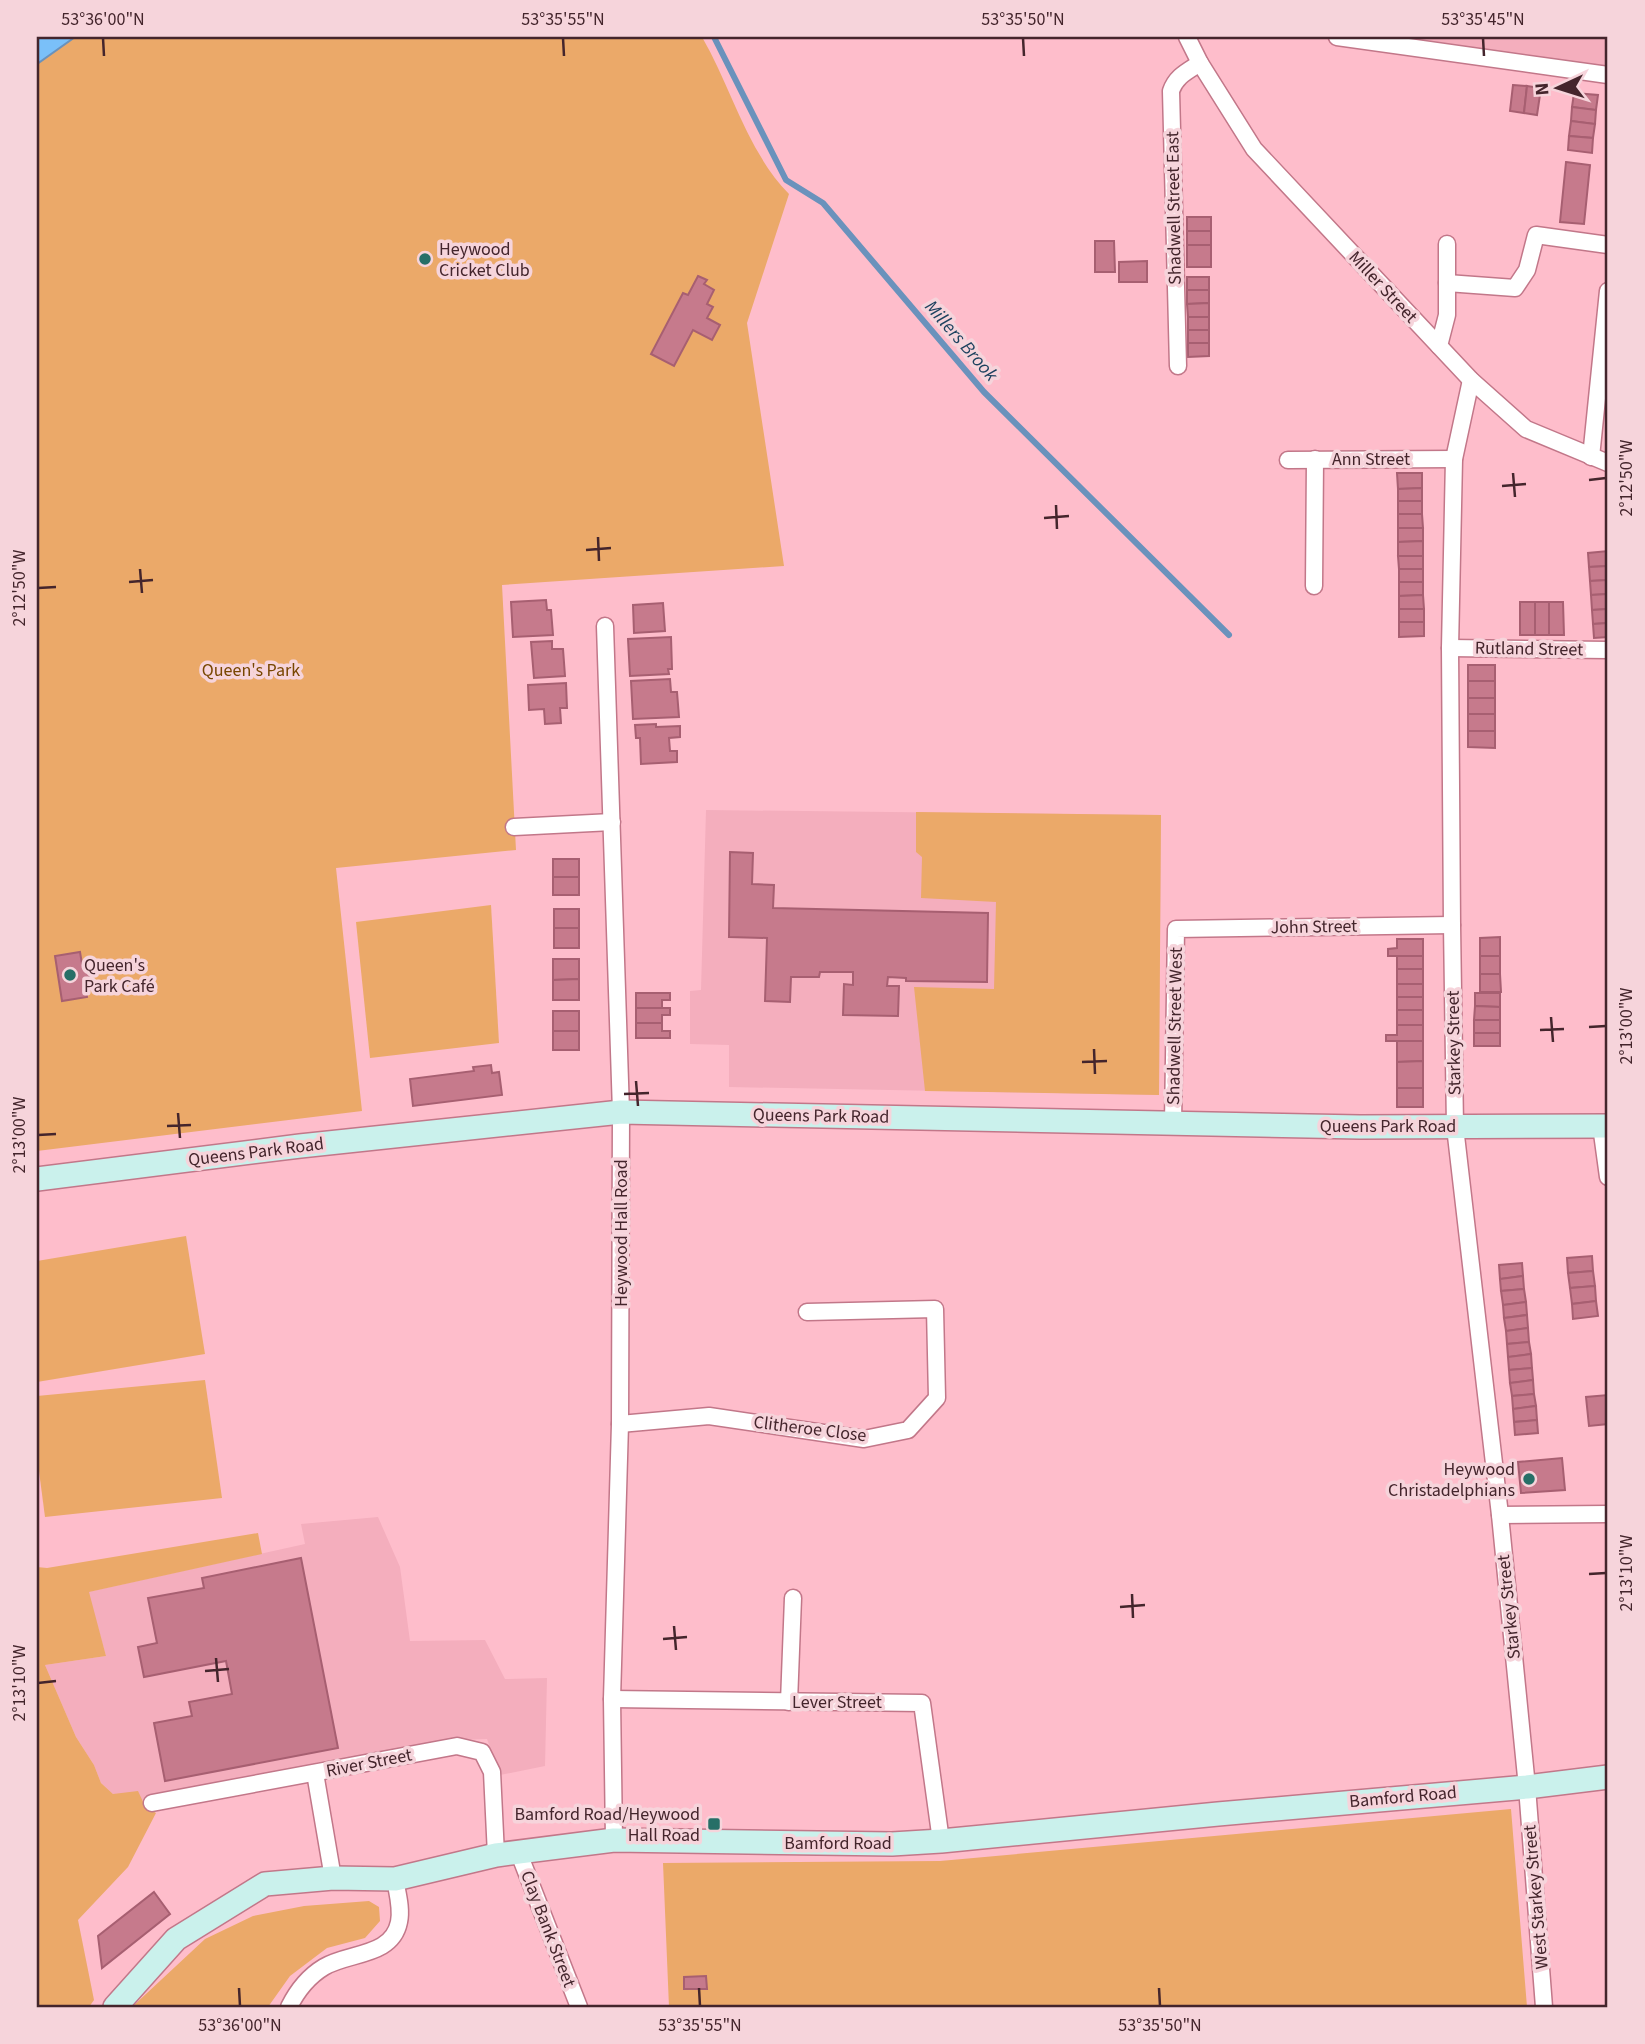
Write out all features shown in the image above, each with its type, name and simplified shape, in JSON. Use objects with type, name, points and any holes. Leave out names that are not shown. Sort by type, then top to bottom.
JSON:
[{"type":"street","name":"Miller Street","points":[[1188,37],[1200,63],[1254,149],[1471,380],[1526,429],[1608,463]]},
{"type":"street","points":[[1337,37],[1608,75]]},
{"type":"street","name":"Shadwell Street East","points":[[1178,366],[1171,91],[1174,82],[1200,63]]},
{"type":"street","points":[[1447,283],[1515,288],[1527,270],[1536,235],[1608,244]]},
{"type":"street","points":[[1439,346],[1447,315],[1447,244]]},
{"type":"street","points":[[1591,457],[1608,291]]},
{"type":"street","name":"Starkey Street","points":[[1471,380],[1454,459],[1450,648],[1455,1127],[1500,1515],[1527,1787]]},
{"type":"street","points":[[1314,586],[1315,459]]},
{"type":"street","name":"Ann Street","points":[[1288,460],[1454,459]]},
{"type":"street","name":"Heywood Hall Road","points":[[605,626],[621,1112],[620,1424],[612,1699],[614,1840]]},
{"type":"street","name":"Rutland Street","points":[[1450,648],[1608,650]]},
{"type":"street","points":[[514,827],[612,821]]},
{"type":"street","name":"John Street","points":[[1176,929],[1452,925]]},
{"type":"street","name":"Shadwell Street West","points":[[1173,1123],[1176,929]]},
{"type":"street","name":"Queens Park Road","points":[[37,1178],[300,1146],[621,1112],[1173,1123],[1605,1126]]},
{"type":"street","points":[[1605,1126],[1608,1177]]},
{"type":"street","name":"Clitheroe Close","points":[[620,1424],[709,1416],[864,1439],[908,1430],[937,1398],[935,1309],[807,1312]]},
{"type":"street","points":[[1500,1515],[1608,1514]]},
{"type":"street","points":[[789,1702],[793,1598]]},
{"type":"street","name":"Lever Street","points":[[612,1699],[922,1703],[941,1841]]},
{"type":"street","name":"River Street","points":[[152,1803],[457,1746],[482,1752],[492,1772],[507,1853]]},
{"type":"street","points":[[315,1773],[332,1878]]},
{"type":"street","name":"Bamford Road","points":[[115,2007],[176,1939],[265,1884],[332,1878],[395,1879],[507,1853],[614,1840],[892,1844],[941,1841],[1527,1787],[1608,1777]]},
{"type":"street","name":"West Starkey Street","points":[[1527,1787],[1544,2007]]},
{"type":"street","name":"Clay Bank Street","points":[[507,1853],[579,2007]]},
{"type":"street","points":[[289,2007],[296,1994],[323,1967],[379,1949],[394,1935],[400,1913],[395,1879]]},
{"type":"shaded area","points":[[1380,37],[1608,37],[1608,68]]},
{"type":"shaded area","points":[[706,810],[1161,815],[1159,1095],[729,1087],[729,1045],[690,1044],[690,991],[701,990]]},
{"type":"shaded area","points":[[378,1517],[400,1567],[410,1641],[485,1640],[505,1679],[547,1678],[545,1766],[500,1775],[487,1739],[458,1740],[323,1761],[145,1806],[113,1794],[101,1783],[94,1765],[76,1737],[45,1665],[106,1656],[88,1592],[305,1544],[301,1524]]},
{"type":"green space","name":"Queen's Park","points":[[75,37],[702,37],[762,159],[789,194],[747,323],[784,566],[502,585],[516,850],[336,868],[362,1111],[37,1151],[37,64]]},
{"type":"green space","points":[[916,812],[1161,815],[1159,1095],[925,1091],[914,987],[994,989],[996,902],[921,898],[922,857],[916,852]]},
{"type":"green space","points":[[491,905],[499,1043],[370,1058],[356,922]]},
{"type":"green space","points":[[186,1236],[205,1354],[37,1382],[37,1261]]},
{"type":"green space","points":[[205,1380],[222,1498],[45,1517],[37,1456],[37,1396]]},
{"type":"green space","points":[[258,1533],[262,1554],[89,1592],[106,1656],[45,1665],[76,1737],[94,1765],[101,1783],[113,1794],[138,1791],[145,1806],[156,1813],[128,1867],[78,1920],[94,2000],[89,2007],[37,2007],[37,1567],[47,1568]]},
{"type":"green space","points":[[1511,1809],[1527,2007],[669,2007],[663,1863],[940,1861]]},
{"type":"green space","points":[[369,1901],[379,1907],[380,1921],[365,1938],[327,1948],[290,1976],[268,2007],[132,2007],[205,1939],[253,1916],[304,1906]]},
{"type":"water","points":[[37,37],[75,37],[37,64]]},
{"type":"building","points":[[1513,85],[1527,86],[1524,113],[1510,111]]},
{"type":"building","points":[[1527,86],[1541,88],[1537,115],[1524,113]]},
{"type":"building","points":[[1574,93],[1598,95],[1596,110],[1572,107]]},
{"type":"building","points":[[1572,107],[1596,110],[1595,124],[1571,121]]},
{"type":"building","points":[[1571,121],[1595,124],[1593,138],[1569,136]]},
{"type":"building","points":[[1569,136],[1593,138],[1592,153],[1568,150]]},
{"type":"building","points":[[1566,162],[1590,165],[1584,224],[1560,222]]},
{"type":"building","points":[[1187,217],[1211,217],[1211,231],[1187,231]]},
{"type":"building","points":[[1187,231],[1211,231],[1211,245],[1187,245]]},
{"type":"building","points":[[1095,241],[1114,241],[1115,272],[1095,272]]},
{"type":"building","points":[[1187,245],[1211,245],[1211,267],[1187,267]]},
{"type":"building","points":[[1147,261],[1147,282],[1119,282],[1119,262]]},
{"type":"building","points":[[698,276],[707,280],[704,284],[714,290],[707,304],[713,307],[707,318],[720,325],[712,340],[693,330],[674,366],[651,354],[683,293],[688,295]]},
{"type":"building","points":[[1187,277],[1209,277],[1209,290],[1187,290]]},
{"type":"building","points":[[1187,290],[1209,290],[1209,303],[1187,304]]},
{"type":"building","points":[[1209,303],[1209,317],[1188,317],[1187,304]]},
{"type":"building","points":[[1188,317],[1209,317],[1209,330],[1188,330]]},
{"type":"building","points":[[1188,330],[1209,330],[1209,343],[1188,343]]},
{"type":"building","points":[[1188,343],[1209,343],[1209,356],[1188,357]]},
{"type":"building","points":[[1397,473],[1422,473],[1422,488],[1398,489]]},
{"type":"building","points":[[1422,488],[1422,501],[1398,501],[1398,489]]},
{"type":"building","points":[[1398,501],[1422,501],[1422,514],[1398,514]]},
{"type":"building","points":[[1398,514],[1422,514],[1423,528],[1398,528]]},
{"type":"building","points":[[1398,528],[1423,528],[1423,541],[1398,542]]},
{"type":"building","points":[[1423,541],[1423,556],[1398,556],[1398,542]]},
{"type":"building","points":[[1608,551],[1608,566],[1589,567],[1588,553]]},
{"type":"building","points":[[1398,556],[1423,556],[1423,569],[1399,569]]},
{"type":"building","points":[[1608,566],[1608,580],[1590,581],[1589,567]]},
{"type":"building","points":[[1399,569],[1423,569],[1423,582],[1399,582]]},
{"type":"building","points":[[1608,580],[1608,594],[1591,595],[1590,581]]},
{"type":"building","points":[[1399,582],[1423,582],[1423,595],[1399,596]]},
{"type":"building","points":[[1608,594],[1608,609],[1592,610],[1591,595]]},
{"type":"building","points":[[1423,595],[1424,609],[1399,609],[1399,596]]},
{"type":"building","points":[[546,600],[547,610],[551,610],[553,635],[513,637],[511,602]]},
{"type":"building","points":[[1520,602],[1535,602],[1535,635],[1520,635]]},
{"type":"building","points":[[1535,602],[1549,602],[1549,635],[1535,635]]},
{"type":"building","points":[[1549,602],[1563,602],[1564,635],[1549,635]]},
{"type":"building","points":[[663,603],[665,631],[634,633],[633,605]]},
{"type":"building","points":[[1399,609],[1424,609],[1424,622],[1399,622]]},
{"type":"building","points":[[1608,609],[1608,623],[1593,624],[1592,610]]},
{"type":"building","points":[[1399,622],[1424,622],[1424,636],[1399,637]]},
{"type":"building","points":[[1608,623],[1608,637],[1594,638],[1593,624]]},
{"type":"building","points":[[671,637],[672,669],[668,669],[669,674],[630,676],[628,639]]},
{"type":"building","points":[[552,641],[552,649],[563,649],[565,676],[534,678],[531,642]]},
{"type":"building","points":[[1468,665],[1495,665],[1495,681],[1468,681]]},
{"type":"building","points":[[670,679],[671,692],[677,692],[679,717],[633,719],[631,681]]},
{"type":"building","points":[[1468,681],[1495,681],[1495,698],[1468,698]]},
{"type":"building","points":[[566,683],[567,708],[560,708],[561,723],[545,724],[544,709],[529,710],[528,685]]},
{"type":"building","points":[[1468,698],[1495,698],[1495,714],[1468,714]]},
{"type":"building","points":[[1468,714],[1495,714],[1495,731],[1468,731]]},
{"type":"building","points":[[656,724],[656,727],[680,726],[680,737],[669,738],[670,751],[677,751],[677,762],[641,764],[640,738],[636,738],[635,725]]},
{"type":"building","points":[[1468,731],[1495,731],[1495,748],[1468,747]]},
{"type":"building","points":[[730,852],[753,853],[752,884],[774,885],[773,908],[988,913],[987,982],[906,981],[906,978],[888,977],[887,986],[899,986],[898,1016],[843,1015],[844,984],[853,985],[853,972],[820,972],[819,977],[791,977],[790,1002],[765,1001],[767,938],[729,937]]},
{"type":"building","points":[[553,859],[579,859],[579,877],[553,877]]},
{"type":"building","points":[[553,877],[579,877],[579,895],[553,895]]},
{"type":"building","points":[[554,909],[579,909],[579,928],[554,928]]},
{"type":"building","points":[[554,928],[579,928],[579,948],[554,948]]},
{"type":"building","points":[[1500,937],[1500,956],[1480,956],[1480,938]]},
{"type":"building","points":[[1397,939],[1423,939],[1423,956],[1388,956],[1388,949],[1397,948]]},
{"type":"building","points":[[80,952],[82,964],[87,963],[90,982],[85,983],[87,997],[62,1001],[55,956]]},
{"type":"building","points":[[1397,956],[1423,956],[1423,969],[1397,969]]},
{"type":"building","points":[[1480,956],[1500,956],[1500,974],[1480,974]]},
{"type":"building","points":[[553,959],[579,959],[579,979],[553,980]]},
{"type":"building","points":[[1397,969],[1423,969],[1423,984],[1397,984]]},
{"type":"building","points":[[1480,974],[1500,974],[1501,992],[1480,992]]},
{"type":"building","points":[[579,979],[579,1000],[553,1000],[553,980]]},
{"type":"building","points":[[1397,984],[1423,984],[1423,997],[1397,997]]},
{"type":"building","points":[[636,993],[670,993],[670,1000],[662,1000],[662,1008],[636,1008]]},
{"type":"building","points":[[1475,993],[1500,993],[1500,1007],[1475,1006]]},
{"type":"building","points":[[1397,997],[1423,997],[1423,1010],[1397,1010]]},
{"type":"building","points":[[1475,1006],[1500,1007],[1500,1020],[1474,1020]]},
{"type":"building","points":[[636,1008],[670,1008],[670,1015],[662,1015],[662,1023],[636,1023]]},
{"type":"building","points":[[1397,1010],[1423,1010],[1423,1025],[1397,1025]]},
{"type":"building","points":[[553,1011],[579,1011],[579,1031],[553,1031]]},
{"type":"building","points":[[1474,1020],[1500,1020],[1500,1033],[1474,1033]]},
{"type":"building","points":[[636,1023],[662,1023],[662,1031],[670,1031],[670,1038],[636,1038]]},
{"type":"building","points":[[1397,1025],[1423,1025],[1423,1041],[1386,1041],[1386,1035],[1397,1035]]},
{"type":"building","points":[[553,1031],[579,1031],[579,1050],[553,1050]]},
{"type":"building","points":[[1474,1033],[1500,1033],[1500,1046],[1474,1046]]},
{"type":"building","points":[[1397,1041],[1423,1041],[1423,1061],[1397,1062]]},
{"type":"building","points":[[1423,1061],[1423,1088],[1397,1088],[1397,1062]]},
{"type":"building","points":[[491,1065],[492,1073],[499,1072],[502,1095],[413,1106],[410,1079],[474,1071],[473,1067]]},
{"type":"building","points":[[1397,1088],[1423,1088],[1423,1107],[1397,1107]]},
{"type":"building","points":[[1592,1256],[1593,1271],[1568,1273],[1567,1258]]},
{"type":"building","points":[[1522,1263],[1523,1276],[1500,1279],[1499,1265]]},
{"type":"building","points":[[1593,1271],[1595,1286],[1570,1288],[1568,1273]]},
{"type":"building","points":[[1523,1276],[1524,1289],[1501,1291],[1500,1279]]},
{"type":"building","points":[[1595,1286],[1596,1301],[1572,1304],[1570,1288]]},
{"type":"building","points":[[1524,1289],[1526,1302],[1503,1305],[1501,1291]]},
{"type":"building","points":[[1596,1301],[1598,1316],[1573,1319],[1572,1304]]},
{"type":"building","points":[[1526,1302],[1527,1315],[1504,1318],[1503,1305]]},
{"type":"building","points":[[1527,1315],[1528,1328],[1506,1331],[1504,1318]]},
{"type":"building","points":[[1528,1328],[1529,1342],[1507,1344],[1506,1331]]},
{"type":"building","points":[[1529,1342],[1531,1354],[1508,1357],[1507,1344]]},
{"type":"building","points":[[1531,1354],[1532,1368],[1509,1370],[1508,1357]]},
{"type":"building","points":[[1532,1368],[1533,1380],[1510,1383],[1509,1370]]},
{"type":"building","points":[[1533,1380],[1534,1394],[1512,1396],[1510,1383]]},
{"type":"building","points":[[1534,1394],[1536,1406],[1513,1409],[1512,1396]]},
{"type":"building","points":[[1608,1395],[1608,1424],[1589,1426],[1586,1397]]},
{"type":"building","points":[[1536,1406],[1537,1420],[1514,1422],[1513,1409]]},
{"type":"building","points":[[1537,1420],[1538,1433],[1515,1435],[1514,1422]]},
{"type":"building","points":[[1562,1458],[1565,1490],[1521,1493],[1518,1462]]},
{"type":"building","points":[[301,1558],[338,1748],[165,1781],[154,1723],[192,1716],[189,1702],[232,1694],[226,1661],[144,1677],[138,1647],[157,1643],[148,1598],[204,1588],[202,1578]]},
{"type":"building","points":[[154,1892],[170,1914],[102,1968],[98,1936]]},
{"type":"building","points":[[706,1976],[707,1989],[684,1989],[684,1977]]},
{"type":"waterway","name":"Millers Brook","points":[[714,37],[786,180],[823,203],[984,392],[1229,635]]},
{"type":"place","name":"Heywood Cricket Club","points":[[425,259]]},
{"type":"place","name":"Queen's Park Café","points":[[70,975]]},
{"type":"place","name":"Heywood Christadelphians","points":[[1529,1479]]},
{"type":"place","name":"Bamford Road/Heywood Hall Road","points":[[714,1824]]}]
